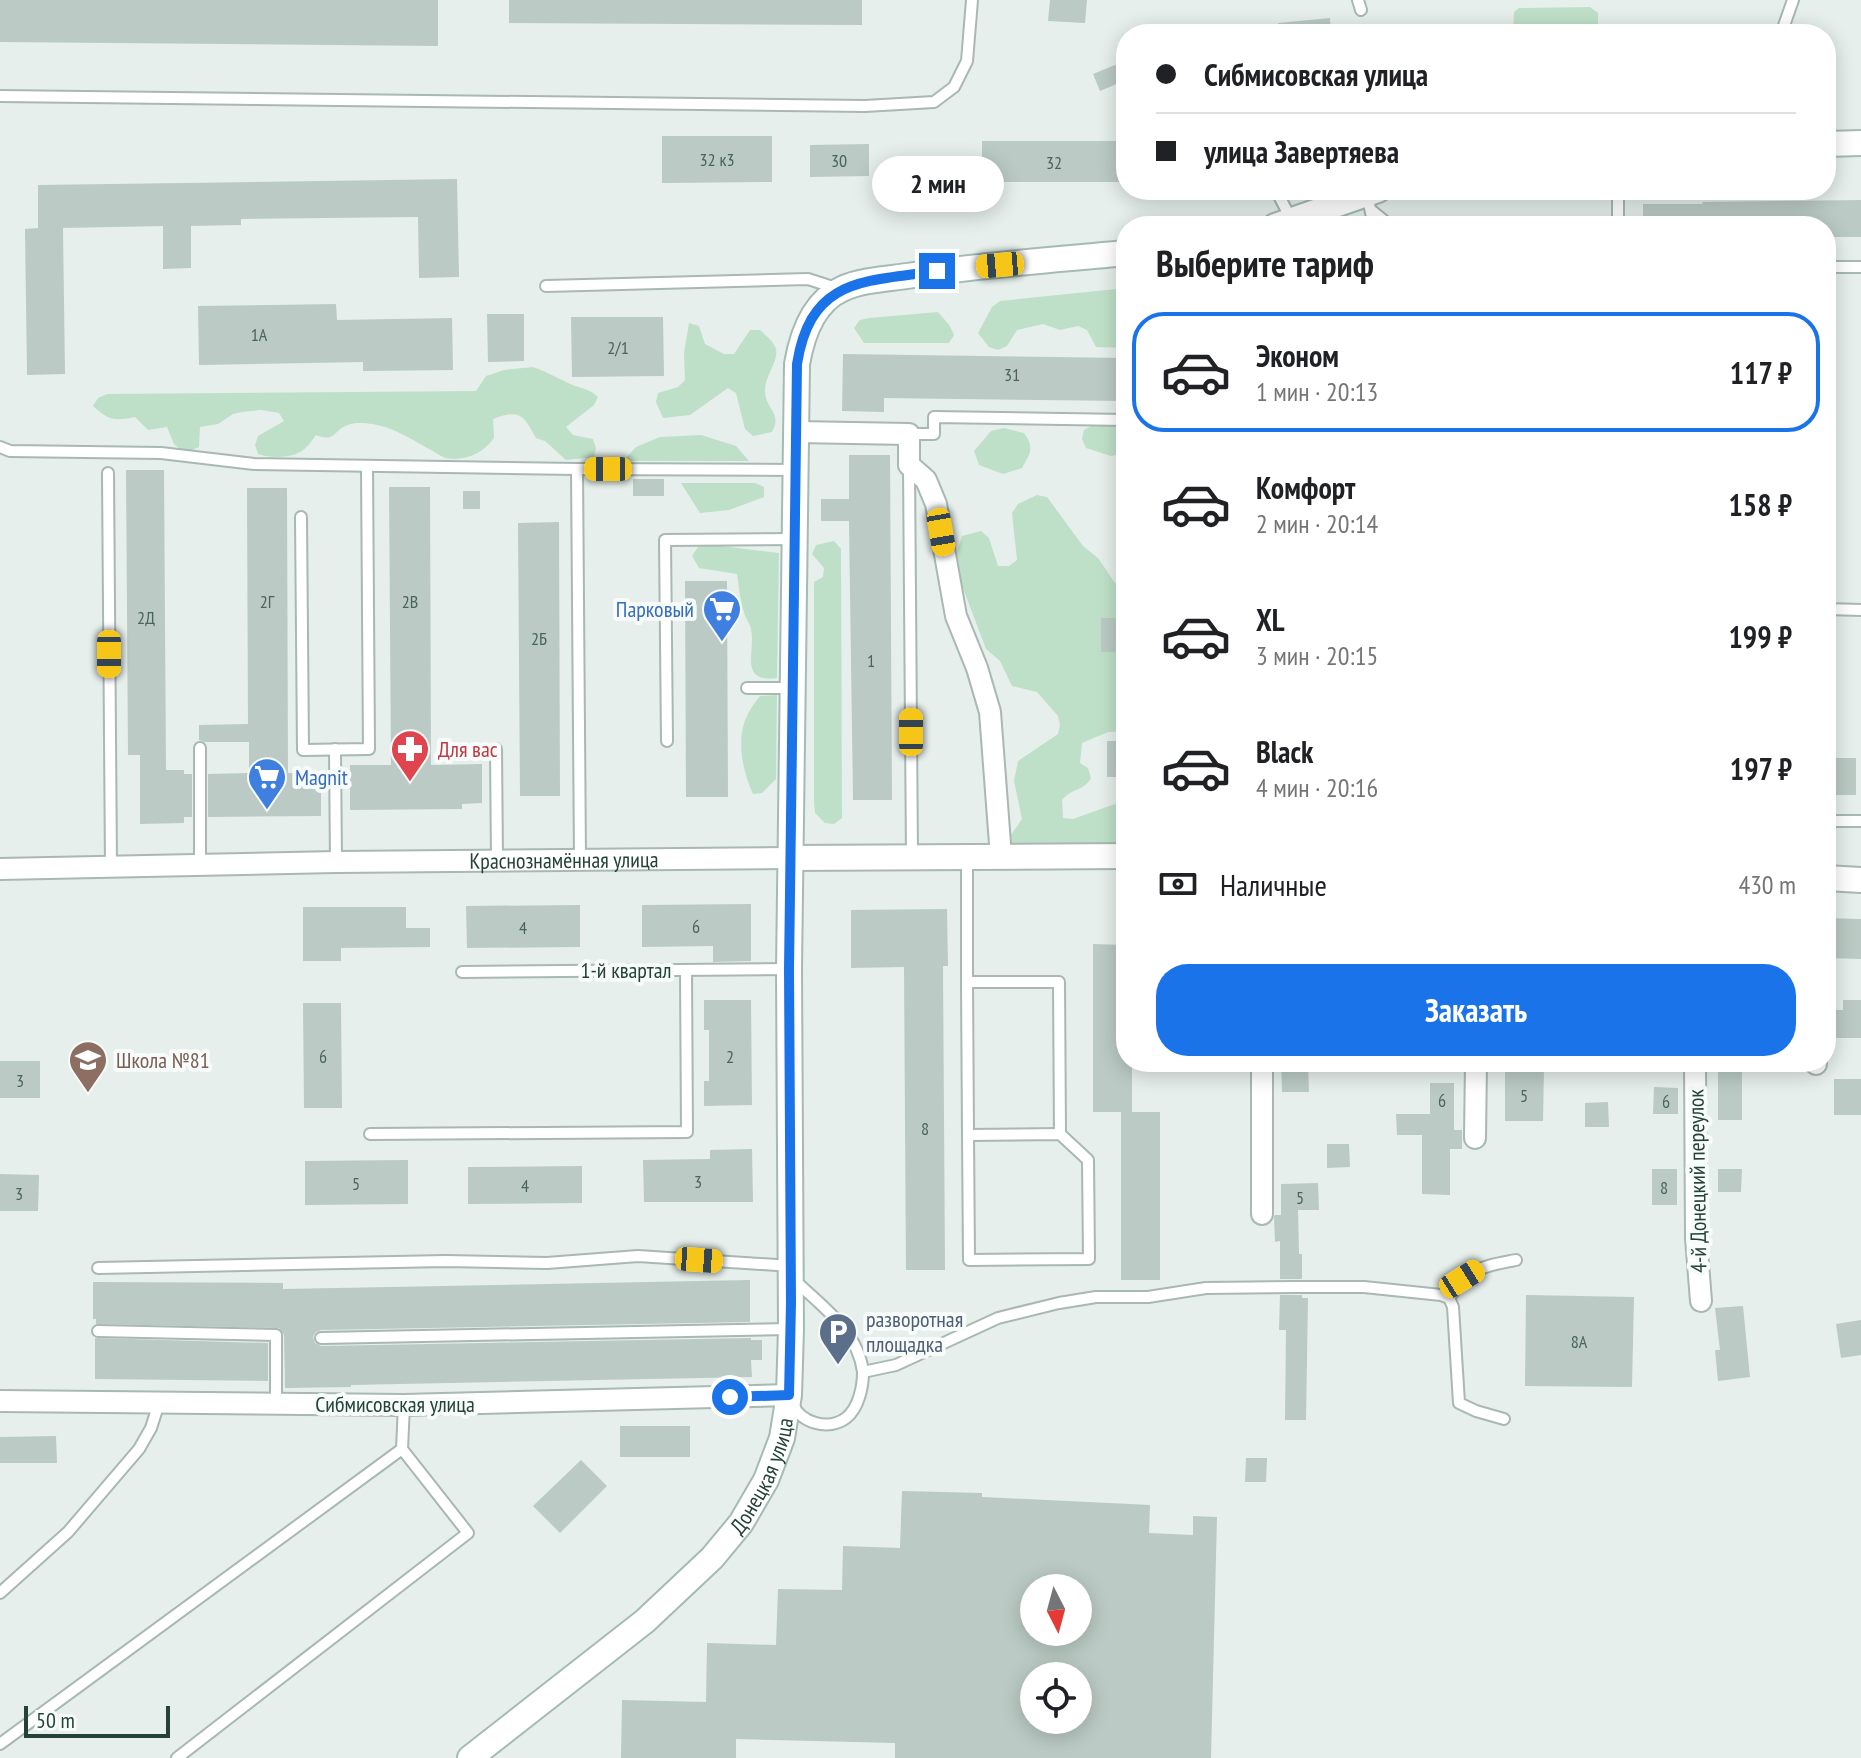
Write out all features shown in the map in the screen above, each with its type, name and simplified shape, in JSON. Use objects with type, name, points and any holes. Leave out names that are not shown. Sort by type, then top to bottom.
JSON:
[{"type":"main road","points":[[1836,144],[1861,143]]},
{"type":"main road","points":[[1310,216],[1368,200]]},
{"type":"main road","points":[[841,289],[937,271],[1116,254]]},
{"type":"main road","name":"Донецкая улица","points":[[470,1758],[645,1621],[712,1558],[741,1523],[766,1480],[782,1438],[789,1395],[791,1329],[789,969],[797,364],[806,329],[820,306],[841,289]]},
{"type":"main road","name":"Краснознамённая улица","points":[[791,858],[1116,856]]},
{"type":"main road","points":[[1836,879],[1861,880]]},
{"type":"street","points":[[796,432],[909,434],[909,465],[926,480],[936,504],[956,616],[977,668],[990,712],[1001,857]]},
{"type":"street","name":"Краснознамённая улица","points":[[0,869],[791,858]]},
{"type":"street","points":[[1262,1072],[1262,1214]]},
{"type":"street","points":[[1475,1138],[1476,1072]]},
{"type":"street","name":"4-й Донецкий переулок","points":[[1695,1072],[1696,1238],[1701,1301]]},
{"type":"street","name":"Сибмисовская улица","points":[[0,1401],[404,1405],[789,1395]]},
{"type":"lane","points":[[0,96],[833,106],[934,102],[954,87],[967,61],[972,0]]},
{"type":"lane","points":[[1785,24],[1793,0]]},
{"type":"lane","points":[[1836,267],[1861,267]]},
{"type":"lane","points":[[546,286],[808,279],[841,289]]},
{"type":"lane","points":[[909,434],[934,434],[934,417],[1116,420]]},
{"type":"lane","points":[[0,447],[10,451],[161,453],[254,464],[795,470]]},
{"type":"lane","points":[[909,465],[912,857]]},
{"type":"lane","points":[[301,517],[303,750],[369,749],[367,467]]},
{"type":"lane","points":[[577,469],[580,860]]},
{"type":"lane","points":[[108,473],[111,867]]},
{"type":"lane","points":[[667,741],[665,540],[794,539]]},
{"type":"lane","points":[[1836,609],[1861,610]]},
{"type":"lane","points":[[747,688],[793,688]]},
{"type":"lane","points":[[200,748],[200,864]]},
{"type":"lane","points":[[335,749],[336,862]]},
{"type":"lane","points":[[496,749],[497,860]]},
{"type":"lane","points":[[1836,821],[1861,821]]},
{"type":"lane","points":[[967,857],[967,982],[968,1135],[969,1260],[1089,1259],[1088,1160],[1060,1134],[968,1135]]},
{"type":"lane","name":"1-й квартал","points":[[462,972],[789,969]]},
{"type":"lane","points":[[370,1134],[687,1132],[686,970]]},
{"type":"lane","points":[[967,982],[1059,982],[1060,1134]]},
{"type":"lane","points":[[98,1268],[446,1261],[547,1263],[638,1256],[791,1272],[852,1339],[861,1356],[863,1386],[846,1418],[829,1425],[811,1422],[796,1411],[789,1395]]},
{"type":"lane","points":[[1449,1298],[1462,1279],[1482,1266],[1516,1260]]},
{"type":"lane","points":[[863,1372],[896,1365],[998,1318],[1059,1303],[1096,1297],[1148,1297],[1206,1288],[1364,1287],[1449,1298],[1453,1307],[1459,1403],[1504,1419]]},
{"type":"lane","points":[[321,1338],[791,1329]]},
{"type":"lane","points":[[98,1331],[276,1335],[276,1404]]},
{"type":"lane","points":[[0,1593],[68,1532],[139,1449],[151,1428],[159,1403]]},
{"type":"lane","points":[[177,1758],[468,1533],[402,1449],[404,1405]]},
{"type":"lane","points":[[0,1744],[402,1449]]},
{"type":"green space","points":[[1590,7],[1598,13],[1598,24],[1513,24],[1514,12],[1519,8]]},
{"type":"green space","points":[[1116,289],[1116,348],[1096,347],[1087,330],[1078,326],[1060,330],[1043,324],[1017,330],[1007,346],[998,350],[989,347],[978,333],[992,307],[1000,301]]},
{"type":"green space","points":[[938,312],[954,335],[949,343],[864,343],[854,328],[860,320],[869,318]]},
{"type":"green space","points":[[689,323],[699,326],[705,344],[724,354],[734,354],[750,330],[760,330],[773,343],[776,354],[765,391],[776,420],[772,432],[753,436],[745,429],[736,393],[728,388],[690,415],[663,418],[656,402],[658,393],[678,387],[685,380],[684,353]]},
{"type":"green space","points":[[533,367],[598,397],[594,405],[566,427],[573,435],[593,439],[596,448],[594,457],[566,460],[545,441],[536,438],[524,419],[515,414],[493,419],[494,438],[490,443],[473,455],[459,459],[445,458],[387,428],[360,423],[343,427],[331,437],[316,435],[305,449],[293,455],[269,456],[258,454],[255,445],[258,436],[284,421],[279,413],[261,410],[233,414],[218,424],[200,427],[199,447],[190,451],[181,450],[174,444],[167,427],[148,430],[135,417],[112,419],[93,406],[98,398],[107,394],[476,391],[486,376],[504,370]]},
{"type":"green space","points":[[1093,425],[1116,425],[1116,455],[1086,448],[1082,439],[1084,430]]},
{"type":"green space","points":[[1004,428],[1024,433],[1030,447],[1022,468],[1003,474],[979,465],[974,451],[991,431]]},
{"type":"green space","points":[[701,435],[736,446],[749,461],[623,461],[636,447],[660,437]]},
{"type":"green space","points":[[681,483],[755,483],[764,487],[764,497],[729,510],[700,513]]},
{"type":"green space","points":[[1037,495],[1047,497],[1083,546],[1098,558],[1116,583],[1116,732],[1082,743],[1080,763],[1088,768],[1091,778],[1085,786],[1062,800],[1063,818],[1073,819],[1116,804],[1116,843],[1010,844],[1011,835],[1022,819],[1014,781],[1018,761],[1058,734],[1060,725],[1058,716],[1037,692],[1012,686],[1000,661],[986,649],[958,575],[956,555],[962,536],[981,531],[989,538],[998,566],[1009,566],[1017,560],[1012,513],[1018,504]]},
{"type":"green space","points":[[834,541],[841,549],[842,818],[834,824],[825,823],[815,813],[814,802],[814,582],[823,577],[824,568],[812,554],[816,545]]},
{"type":"green space","points":[[713,545],[779,553],[777,678],[757,676],[753,671],[751,629],[745,616],[737,574],[699,568],[692,556],[698,547]]},
{"type":"green space","points":[[777,695],[776,779],[762,793],[753,794],[743,764],[742,732],[749,712],[760,696]]},
{"type":"building","points":[[0,0],[438,0],[438,46],[0,42]]},
{"type":"building","points":[[509,0],[862,0],[862,25],[509,23]]},
{"type":"building","points":[[1050,0],[1087,0],[1085,23],[1048,21]]},
{"type":"building","points":[[1330,18],[1330,24],[1278,24]]},
{"type":"building","points":[[1116,65],[1116,84],[1100,91],[1093,74]]},
{"type":"building","points":[[662,136],[772,136],[772,182],[662,183]]},
{"type":"building","points":[[982,141],[1116,141],[1116,182],[982,182]]},
{"type":"building","points":[[869,144],[869,176],[810,177],[810,145]]},
{"type":"building","points":[[457,179],[459,277],[419,278],[418,217],[241,219],[241,225],[191,226],[191,268],[163,269],[163,226],[63,228],[65,374],[27,375],[25,229],[38,228],[38,185]]},
{"type":"building","points":[[1861,200],[1861,237],[1836,237],[1836,216],[1643,216],[1643,204]]},
{"type":"building","points":[[336,304],[337,320],[452,318],[453,370],[363,371],[363,362],[199,365],[198,306]]},
{"type":"building","points":[[487,314],[524,314],[524,361],[488,362]]},
{"type":"building","points":[[571,317],[663,317],[664,376],[572,377]]},
{"type":"building","points":[[843,354],[1116,358],[1116,401],[884,398],[884,412],[842,411]]},
{"type":"building","points":[[849,455],[890,455],[892,800],[853,800],[849,521],[821,521],[821,499],[849,499]]},
{"type":"building","points":[[126,470],[164,470],[166,770],[184,770],[184,774],[192,774],[192,817],[184,817],[184,823],[140,824],[140,755],[128,755]]},
{"type":"building","points":[[633,479],[664,479],[664,496],[633,496]]},
{"type":"building","points":[[389,487],[430,487],[431,765],[482,764],[482,803],[462,804],[462,809],[350,810],[350,765],[391,765]]},
{"type":"building","points":[[247,488],[287,488],[288,773],[321,773],[321,816],[208,817],[208,774],[249,773],[249,742],[199,740],[199,725],[248,724]]},
{"type":"building","points":[[463,491],[480,491],[480,509],[463,509]]},
{"type":"building","points":[[559,522],[560,796],[520,796],[518,523]]},
{"type":"building","points":[[685,581],[727,581],[728,797],[686,797]]},
{"type":"building","points":[[1101,618],[1116,618],[1116,652],[1101,652]]},
{"type":"building","points":[[1107,741],[1116,741],[1116,777],[1107,777]]},
{"type":"building","points":[[1836,758],[1856,758],[1856,795],[1836,795]]},
{"type":"building","points":[[751,904],[751,961],[713,962],[713,946],[642,947],[642,905]]},
{"type":"building","points":[[580,905],[580,947],[467,948],[466,906]]},
{"type":"building","points":[[303,907],[406,907],[406,928],[430,928],[430,947],[341,948],[341,961],[303,961]]},
{"type":"building","points":[[947,909],[948,966],[943,966],[945,1270],[906,1270],[904,967],[851,968],[851,910]]},
{"type":"building","points":[[1836,918],[1861,919],[1861,959],[1836,958]]},
{"type":"building","points":[[1093,944],[1116,945],[1116,1072],[1132,1072],[1132,1112],[1093,1112]]},
{"type":"building","points":[[704,1000],[751,1000],[752,1105],[704,1106],[704,1081],[709,1081],[709,1030],[704,1030]]},
{"type":"building","points":[[1843,1000],[1861,1000],[1861,1038],[1836,1038],[1836,1010],[1843,1010]]},
{"type":"building","points":[[303,1003],[341,1003],[342,1108],[304,1108]]},
{"type":"building","points":[[0,1061],[40,1061],[40,1098],[0,1098]]},
{"type":"building","points":[[1281,1072],[1308,1072],[1309,1092],[1282,1092]]},
{"type":"building","points":[[1505,1072],[1544,1072],[1543,1121],[1505,1121]]},
{"type":"building","points":[[1718,1072],[1742,1072],[1742,1120],[1718,1120]]},
{"type":"building","points":[[1834,1079],[1861,1079],[1861,1115],[1834,1115]]},
{"type":"building","points":[[1430,1083],[1454,1083],[1454,1130],[1462,1130],[1462,1149],[1450,1149],[1450,1195],[1422,1194],[1422,1135],[1397,1135],[1396,1114],[1430,1114]]},
{"type":"building","points":[[1654,1087],[1678,1088],[1678,1114],[1653,1114]]},
{"type":"building","points":[[1608,1102],[1609,1127],[1585,1127],[1585,1103]]},
{"type":"building","points":[[1121,1112],[1160,1112],[1160,1280],[1121,1280]]},
{"type":"building","points":[[1327,1144],[1349,1144],[1350,1167],[1327,1168]]},
{"type":"building","points":[[752,1149],[753,1202],[644,1202],[643,1160],[710,1159],[710,1150]]},
{"type":"building","points":[[408,1160],[408,1204],[305,1205],[305,1161]]},
{"type":"building","points":[[582,1166],[582,1203],[468,1204],[468,1167]]},
{"type":"building","points":[[1652,1169],[1677,1169],[1677,1205],[1652,1205]]},
{"type":"building","points":[[1718,1169],[1742,1169],[1741,1192],[1718,1192]]},
{"type":"building","points":[[0,1174],[39,1175],[38,1211],[0,1211]]},
{"type":"building","points":[[1318,1183],[1319,1210],[1298,1210],[1302,1279],[1280,1279],[1280,1241],[1275,1242],[1274,1217],[1281,1215],[1281,1184]]},
{"type":"building","points":[[750,1280],[750,1322],[321,1330],[313,1337],[315,1343],[321,1346],[751,1338],[762,1340],[762,1360],[751,1360],[752,1377],[285,1388],[284,1335],[279,1328],[96,1324],[96,1319],[93,1319],[93,1282],[283,1283],[283,1289]]},
{"type":"building","points":[[1280,1295],[1308,1298],[1306,1420],[1285,1420],[1286,1330],[1279,1330]]},
{"type":"building","points":[[1526,1295],[1634,1297],[1632,1387],[1525,1386]]},
{"type":"building","points":[[1743,1306],[1750,1377],[1718,1381],[1715,1350],[1720,1350],[1715,1308]]},
{"type":"building","points":[[1861,1320],[1861,1355],[1841,1358],[1836,1324]]},
{"type":"building","points":[[95,1338],[268,1343],[268,1381],[95,1379]]},
{"type":"building","points":[[620,1426],[690,1426],[690,1457],[620,1457]]},
{"type":"building","points":[[56,1436],[57,1463],[0,1463],[0,1437]]},
{"type":"building","points":[[1246,1458],[1267,1458],[1266,1482],[1245,1482]]},
{"type":"building","points":[[581,1460],[607,1486],[560,1533],[533,1506]]},
{"type":"building","points":[[902,1491],[982,1493],[982,1497],[1150,1505],[1149,1533],[1193,1535],[1193,1516],[1217,1517],[1211,1758],[895,1758],[895,1743],[736,1739],[736,1758],[621,1758],[622,1700],[706,1702],[707,1643],[776,1645],[778,1589],[842,1590],[843,1546],[900,1548]]},
{"type":"place","name":"Парковый","points":[[722,643]]},
{"type":"place","name":"Для вас","points":[[410,783]]},
{"type":"place","name":"Magnit","points":[[267,811]]},
{"type":"place","name":"Школа №81","points":[[88,1094]]},
{"type":"place","name":"разворотная площадка","points":[[838,1366]]},
{"type":"route","points":[[730,1397],[789,1395],[789,946],[797,364],[800,344],[820,306],[841,289],[937,271]]}]
